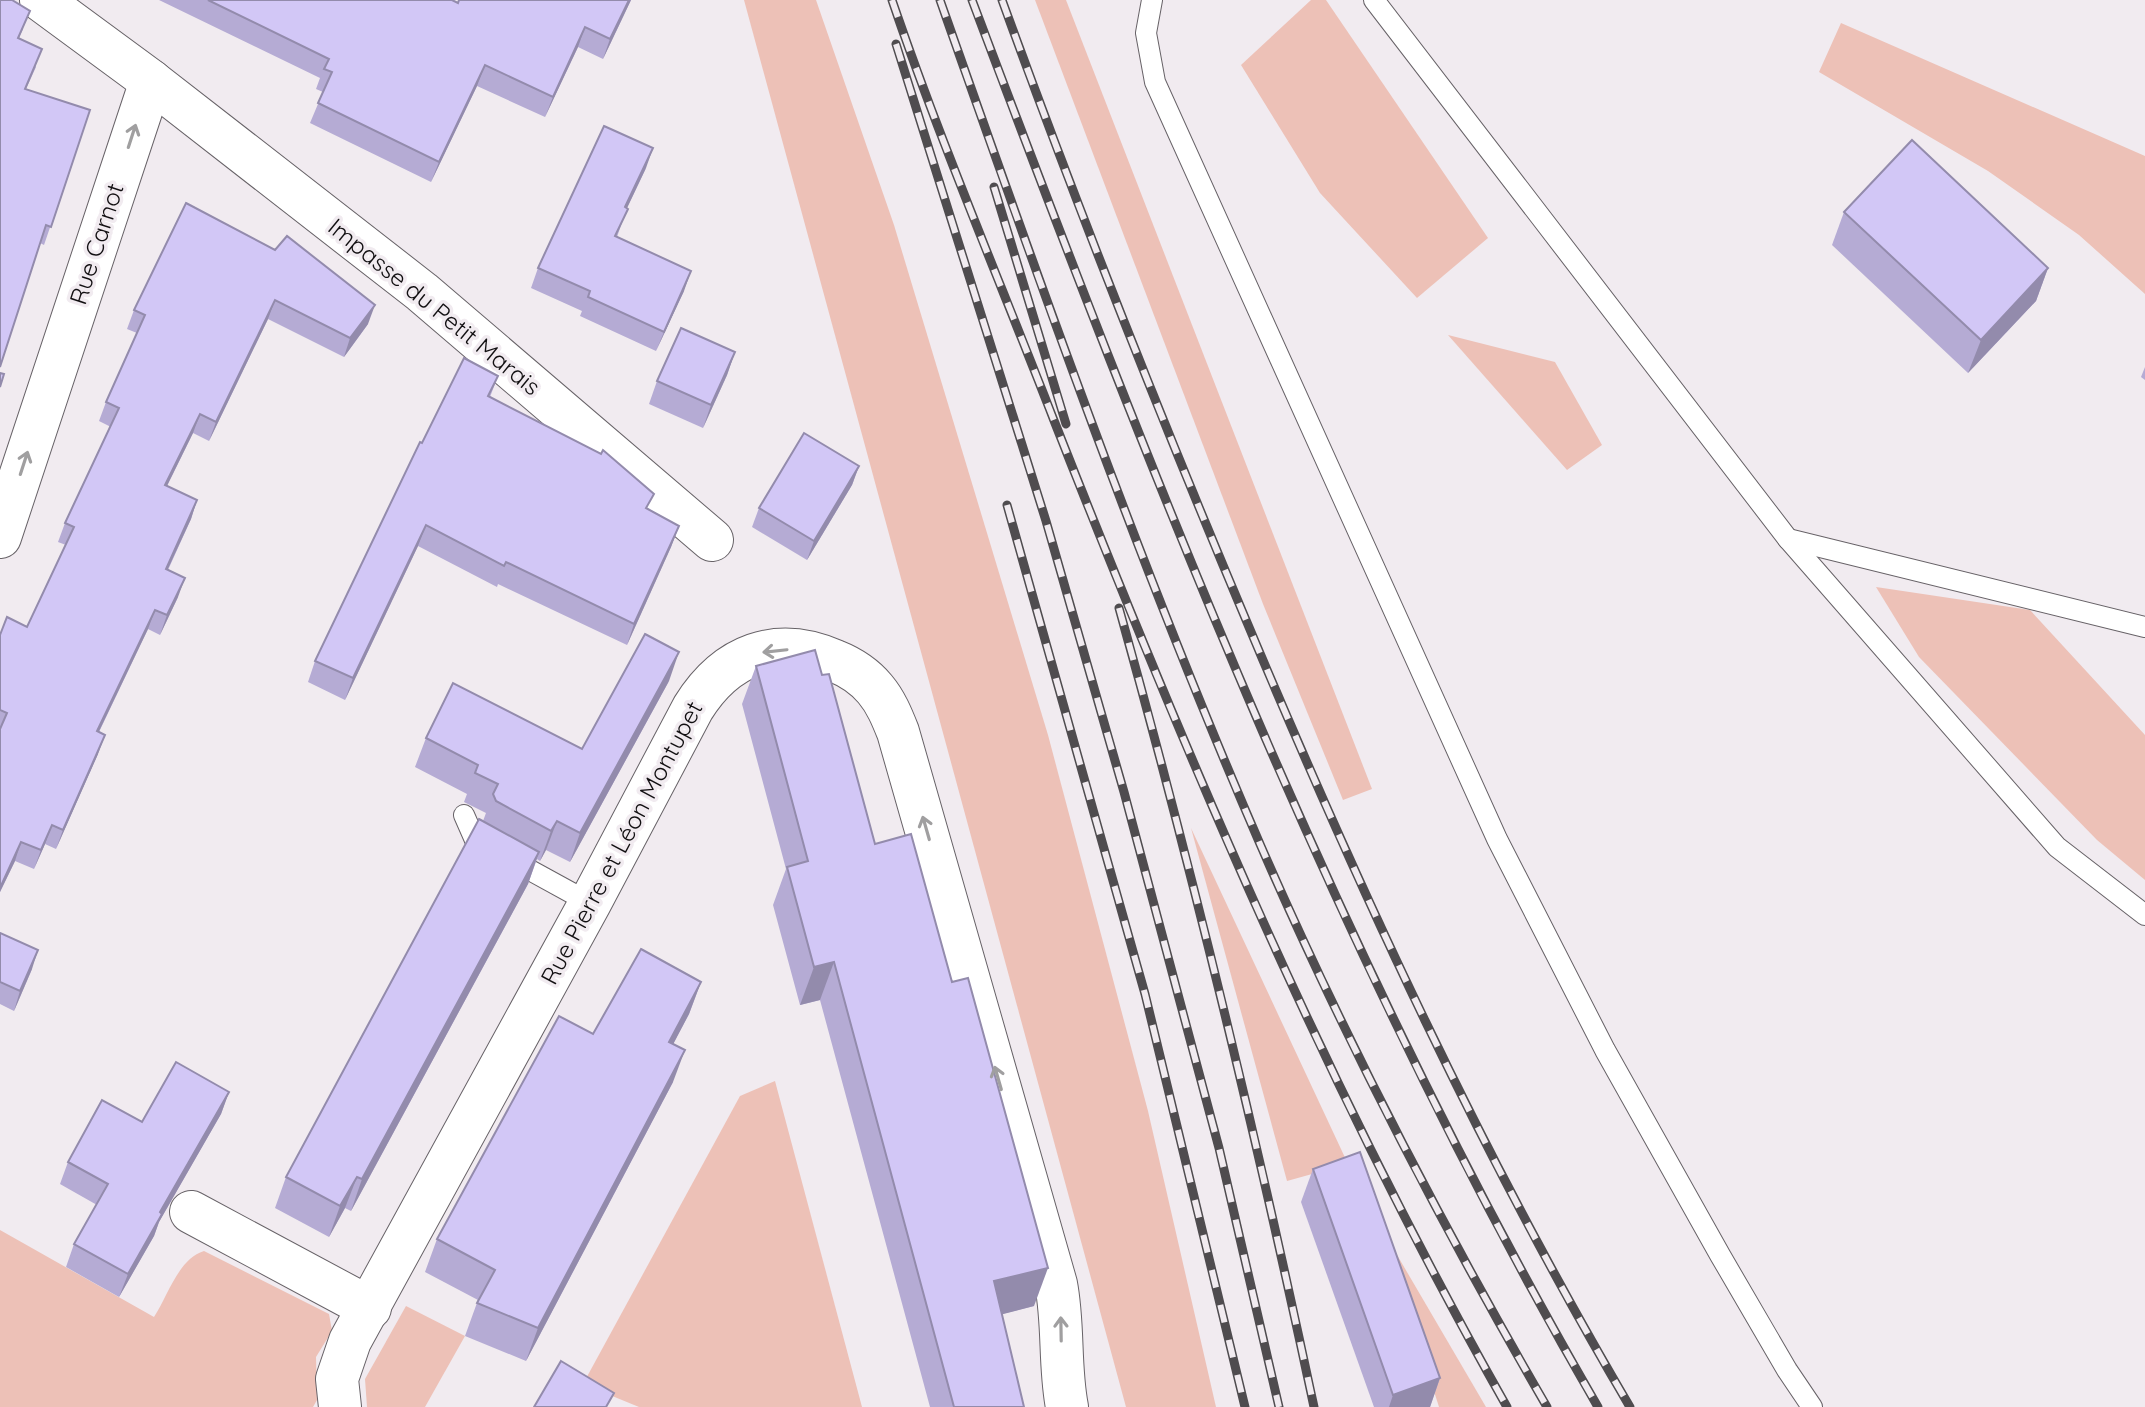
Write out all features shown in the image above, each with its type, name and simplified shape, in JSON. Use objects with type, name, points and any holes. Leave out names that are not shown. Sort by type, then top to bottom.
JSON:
[{"type":"street","points":[[41,0],[151,81]]},
{"type":"street","name":"Rue Carnot","points":[[0,537],[151,81]]},
{"type":"street","name":"Impasse du Petit Marais","points":[[151,81],[422,292],[712,540]]},
{"type":"street","name":"Rue Pierre et Léon Montupet","points":[[340,1407],[337,1379],[350,1341],[693,708],[718,676],[756,653],[790,649],[820,654],[841,664],[874,687],[888,707],[898,732],[1056,1284],[1067,1407]]},
{"type":"street","points":[[191,1212],[370,1308]]},
{"type":"lane","points":[[1152,0],[1146,33],[1155,82],[1497,839],[1605,1050],[1735,1280],[1812,1407]]},
{"type":"lane","points":[[1374,0],[1788,539],[2057,847],[2145,915]]},
{"type":"lane","points":[[1788,539],[2145,627]]},
{"type":"lane","points":[[464,815],[475,840],[590,903]]},
{"type":"shaded area","points":[[744,0],[816,0],[894,225],[1048,735],[1148,1111],[1216,1407],[1126,1407]]},
{"type":"shaded area","points":[[1035,0],[1066,0],[1372,789],[1343,800],[1263,604]]},
{"type":"shaded area","points":[[1311,0],[1326,0],[1488,238],[1417,298],[1320,193],[1241,65]]},
{"type":"shaded area","points":[[1841,23],[2145,156],[2145,294],[2079,235],[1988,171],[1819,72]]},
{"type":"shaded area","points":[[1448,335],[1555,362],[1602,445],[1567,470]]},
{"type":"shaded area","points":[[1876,587],[2030,610],[2145,735],[2145,880],[2097,840],[1919,657]]},
{"type":"shaded area","points":[[1191,828],[1348,1164],[1287,1181]]},
{"type":"shaded area","points":[[775,1081],[862,1407],[639,1407],[583,1384],[740,1096]]},
{"type":"shaded area","points":[[0,1230],[154,1317],[180,1270],[195,1255],[204,1251],[329,1314],[332,1331],[316,1357],[317,1400],[313,1407],[0,1407]]},
{"type":"shaded area","points":[[1383,1231],[1486,1407],[1439,1407]]},
{"type":"shaded area","points":[[406,1306],[465,1336],[425,1407],[367,1407],[365,1379]]},
{"type":"building","points":[[0,0],[12,0],[30,11],[18,38],[42,49],[25,89],[90,110],[51,227],[46,225],[0,367]]},
{"type":"building","points":[[208,0],[452,0],[458,3],[459,0],[629,0],[610,39],[585,27],[553,97],[485,65],[439,162],[318,103],[332,72],[324,69],[329,59]]},
{"type":"building","points":[[604,126],[653,148],[615,236],[691,271],[664,332],[588,297],[590,291],[538,268]]},
{"type":"building","points":[[1912,140],[2048,268],[1981,340],[1844,212]]},
{"type":"building","points":[[186,203],[275,250],[287,236],[375,305],[350,338],[275,300],[216,422],[200,414],[165,485],[197,500],[166,569],[185,578],[167,615],[155,610],[97,731],[105,735],[63,830],[52,825],[41,850],[21,842],[0,888],[0,729],[7,713],[0,710],[0,635],[7,617],[27,627],[74,527],[65,523],[119,408],[106,402],[145,315],[134,310]]},
{"type":"building","points":[[681,328],[735,352],[711,405],[657,381]]},
{"type":"building","points":[[464,358],[498,376],[488,396],[601,454],[603,450],[654,494],[646,508],[679,526],[634,624],[506,562],[504,566],[426,525],[353,678],[315,661],[420,442]]},
{"type":"building","points":[[804,433],[859,466],[814,541],[759,508]]},
{"type":"building","points":[[645,634],[679,652],[580,833],[557,821],[551,831],[496,801],[493,794],[498,784],[475,773],[478,765],[426,738],[453,683],[582,749]]},
{"type":"building","points":[[815,650],[822,675],[829,674],[875,844],[911,834],[952,982],[968,978],[1048,1268],[994,1281],[1024,1407],[954,1407],[834,962],[814,967],[787,867],[808,861],[756,666]]},
{"type":"building","points":[[479,819],[539,852],[362,1179],[357,1177],[340,1206],[286,1177]]},
{"type":"building","points":[[0,933],[38,950],[20,991],[0,982]]},
{"type":"building","points":[[641,949],[701,982],[669,1042],[685,1050],[538,1328],[477,1303],[495,1270],[437,1239],[559,1016],[593,1034]]},
{"type":"building","points":[[176,1062],[229,1092],[128,1274],[74,1244],[108,1184],[68,1162],[102,1100],[142,1122]]},
{"type":"building","points":[[1360,1152],[1440,1378],[1393,1395],[1313,1169]]},
{"type":"building","points":[[561,1361],[614,1393],[606,1407],[534,1407]]},
{"type":"railway","points":[[892,0],[970,210],[1103,545],[1208,796],[1379,1167],[1507,1407]]},
{"type":"railway","points":[[940,0],[1132,530],[1260,844],[1325,988],[1395,1129],[1547,1407]]},
{"type":"railway","points":[[972,0],[1182,539],[1334,893],[1417,1067],[1504,1238],[1598,1407]]},
{"type":"railway","points":[[1002,0],[1151,389],[1333,821],[1473,1119],[1523,1216],[1630,1407]]},
{"type":"railway","points":[[896,44],[1046,521],[1124,792],[1219,1148],[1279,1407]]},
{"type":"railway","points":[[994,187],[1066,424]]},
{"type":"railway","points":[[1007,505],[1145,994],[1245,1407]]},
{"type":"railway","points":[[1119,608],[1223,1006],[1314,1407]]}]
